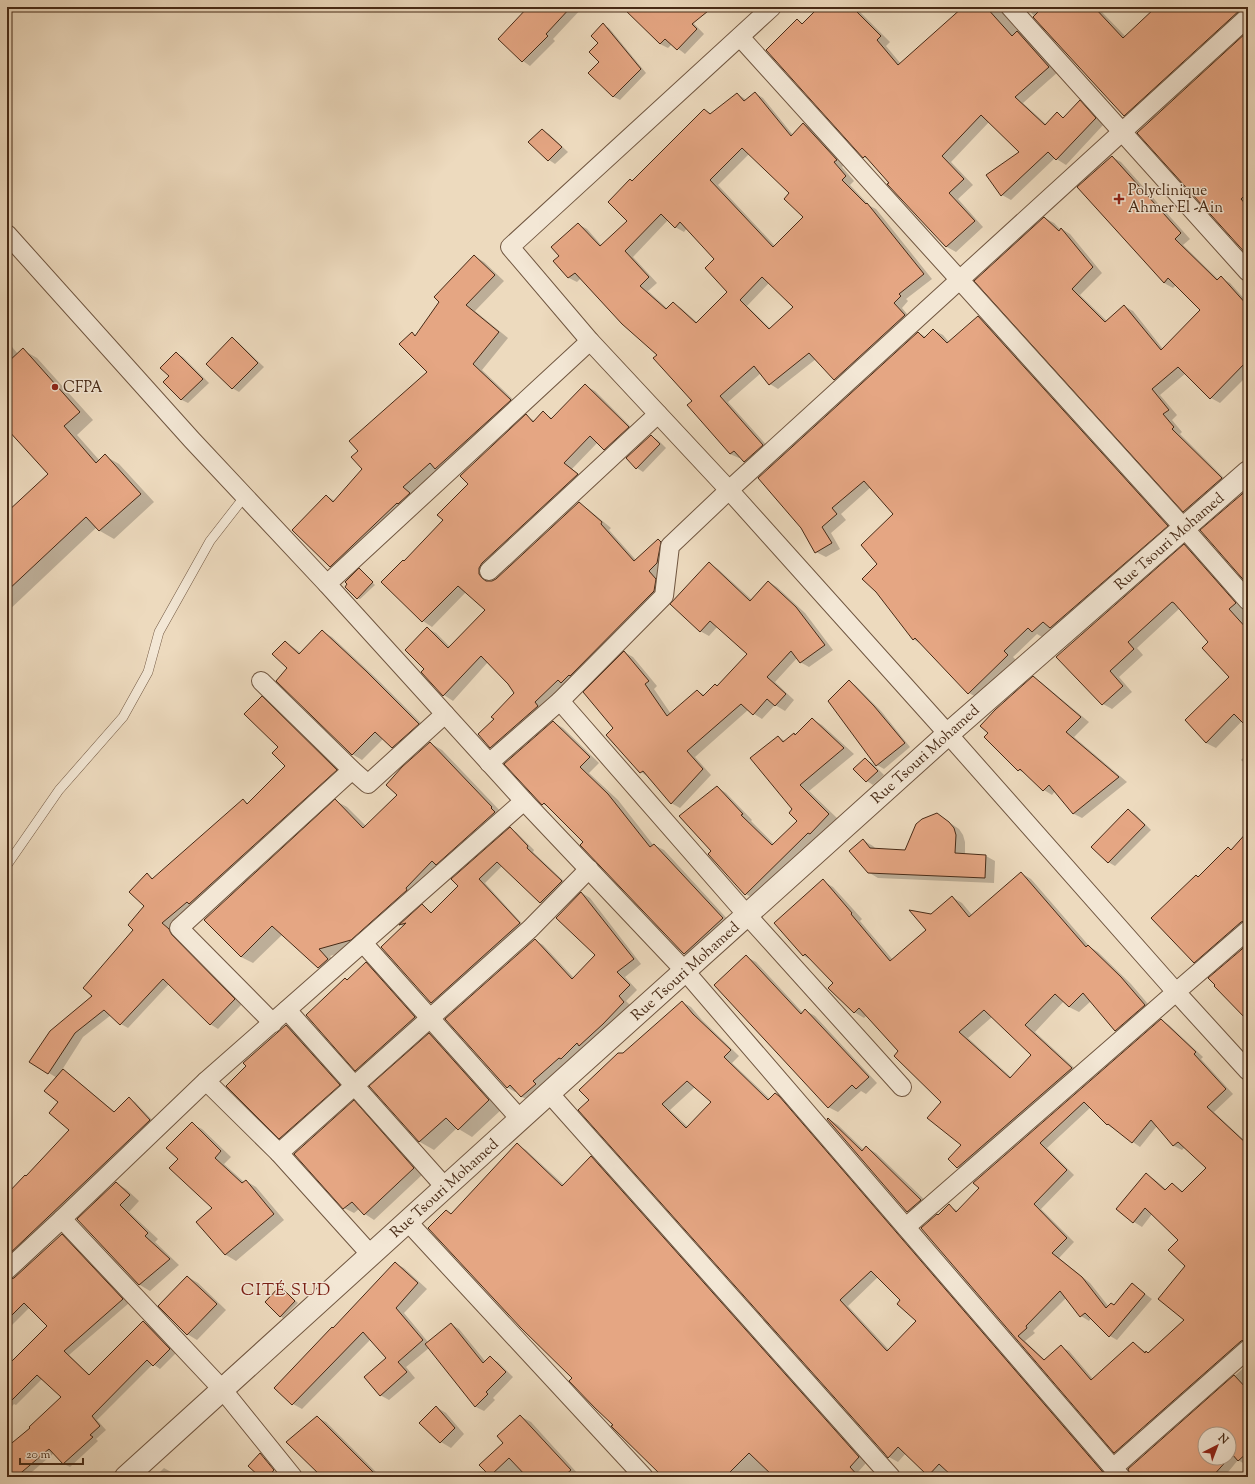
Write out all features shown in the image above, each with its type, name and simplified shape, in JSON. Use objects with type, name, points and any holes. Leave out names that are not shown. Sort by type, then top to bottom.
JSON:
[{"type":"street","points":[[1010,7],[1248,272]]},
{"type":"street","points":[[766,9],[740,37],[510,247],[590,340],[729,490],[1248,1071]]},
{"type":"street","points":[[489,763],[560,701],[664,596],[670,546],[729,490],[1248,17]]},
{"type":"street","points":[[740,37],[1184,528],[1248,601]]},
{"type":"street","points":[[7,234],[192,440],[246,496],[489,763],[685,971],[1117,1472],[1248,1349]]},
{"type":"street","points":[[326,584],[590,340]]},
{"type":"street","points":[[489,571],[658,414]]},
{"type":"street","name":"Rue Tsouri Mohamed","points":[[126,1477],[370,1254],[948,734],[1248,472]]},
{"type":"street","points":[[261,681],[368,784],[445,714]]},
{"type":"street","points":[[560,701],[747,915],[902,1087]]},
{"type":"street","points":[[272,1023],[179,928],[352,770]]},
{"type":"street","points":[[7,1270],[62,1220],[206,1081],[524,801]]},
{"type":"street","points":[[279,1154],[530,929],[589,869]]},
{"type":"street","points":[[906,1227],[1248,930]]},
{"type":"street","points":[[363,943],[520,1119]]},
{"type":"street","points":[[286,1010],[446,1187]]},
{"type":"street","points":[[206,1081],[279,1154],[370,1254]]},
{"type":"street","points":[[549,1093],[891,1477]]},
{"type":"street","points":[[62,1220],[222,1390],[294,1477]]},
{"type":"street","points":[[407,1221],[642,1477]]},
{"type":"lane","points":[[7,865],[59,790],[123,717],[148,672],[158,632],[210,541],[246,496]]},
{"type":"building","points":[[528,7],[571,7],[546,34],[548,36],[522,62],[498,39]]},
{"type":"building","points":[[622,7],[713,7],[692,24],[697,29],[677,50],[665,39],[660,44]]},
{"type":"building","points":[[819,7],[852,7],[881,36],[877,40],[898,65],[963,7],[986,7],[1012,36],[1017,31],[1049,67],[1015,97],[1045,125],[1057,112],[1063,118],[1080,100],[1096,118],[1056,160],[1048,152],[1001,196],[986,175],[1019,152],[981,115],[942,156],[964,179],[949,193],[975,221],[946,247],[887,184],[889,183],[865,156],[863,158],[766,50],[797,19],[802,24]]},
{"type":"building","points":[[1043,7],[1094,7],[1123,38],[1156,7],[1245,7],[1124,116],[1033,17]]},
{"type":"building","points":[[603,23],[641,69],[613,97],[588,73],[599,62],[589,52],[598,43],[591,36]]},
{"type":"building","points":[[1248,31],[1248,192],[1241,199],[1248,207],[1248,256],[1137,133]]},
{"type":"building","points":[[755,92],[791,136],[803,123],[837,160],[834,162],[846,176],[842,180],[866,204],[867,203],[924,274],[899,294],[901,296],[894,303],[905,315],[834,380],[809,353],[769,385],[754,366],[720,396],[763,445],[744,462],[734,451],[730,454],[687,405],[692,401],[653,358],[657,355],[622,324],[575,273],[568,278],[553,261],[559,256],[551,247],[578,223],[600,246],[627,221],[608,202],[630,179],[632,181],[704,109],[710,114],[737,93],[744,101]],"holes":[[[742,148],[789,193],[784,199],[803,217],[773,247],[710,180]],[[661,214],[675,228],[680,222],[714,259],[705,268],[727,292],[696,323],[673,302],[666,309],[640,286],[649,277],[625,251]],[[762,277],[793,307],[769,329],[740,300]]]},
{"type":"building","points":[[542,129],[562,147],[548,161],[528,142]]},
{"type":"building","points":[[1112,156],[1181,233],[1175,239],[1217,280],[1221,276],[1248,306],[1248,360],[1210,399],[1178,367],[1152,389],[1169,410],[1163,414],[1174,427],[1172,429],[1222,478],[1183,512],[974,281],[1044,217],[1059,231],[1061,228],[1093,267],[1072,289],[1105,322],[1124,305],[1161,350],[1200,310],[1168,278],[1164,283],[1077,187]]},
{"type":"building","points":[[474,255],[495,275],[466,305],[499,332],[473,364],[511,400],[435,469],[430,463],[403,487],[410,493],[398,504],[397,503],[330,567],[292,530],[326,495],[333,502],[362,469],[351,457],[358,451],[349,441],[427,372],[399,344],[412,332],[415,336],[439,302],[434,297]]},
{"type":"building","points":[[978,316],[1168,526],[1050,628],[1043,622],[1032,632],[1028,628],[1004,651],[1008,655],[968,694],[915,638],[913,640],[876,592],[862,579],[877,564],[861,545],[893,514],[864,481],[832,508],[837,514],[822,527],[832,543],[815,553],[801,528],[758,478],[918,332],[924,338],[933,329],[947,343]]},
{"type":"building","points":[[232,337],[258,363],[232,389],[206,364]]},
{"type":"building","points":[[23,348],[80,412],[64,426],[96,463],[105,454],[141,494],[99,531],[86,517],[7,591],[7,512],[48,474],[7,429],[7,363]]},
{"type":"building","points":[[176,352],[203,379],[181,400],[163,382],[169,376],[160,368]]},
{"type":"building","points":[[585,384],[629,427],[604,450],[590,436],[564,463],[578,474],[482,563],[479,568],[479,574],[486,581],[496,579],[579,502],[602,522],[601,524],[634,561],[658,539],[661,542],[657,563],[649,571],[656,579],[654,591],[570,676],[569,675],[561,683],[558,680],[535,702],[538,706],[490,748],[478,734],[494,719],[491,717],[514,693],[508,684],[481,656],[443,696],[421,672],[424,669],[405,650],[427,627],[448,648],[485,610],[458,586],[422,622],[381,582],[403,560],[404,561],[443,520],[437,515],[468,484],[460,476],[526,414],[533,422],[543,411],[551,419]]},
{"type":"building","points":[[651,435],[660,444],[636,469],[626,458]]},
{"type":"building","points":[[1248,489],[1248,585],[1200,530]]},
{"type":"building","points":[[1184,544],[1236,603],[1229,609],[1248,630],[1248,728],[1234,714],[1206,743],[1185,720],[1229,677],[1202,648],[1208,642],[1174,603],[1172,602],[1128,642],[1134,649],[1110,671],[1123,686],[1102,705],[1056,657]]},
{"type":"building","points":[[709,562],[750,601],[768,581],[796,607],[825,645],[800,663],[791,651],[767,677],[786,694],[775,706],[767,699],[753,715],[741,704],[687,751],[703,769],[671,804],[643,771],[640,773],[606,735],[613,728],[583,692],[624,651],[649,681],[645,684],[667,716],[697,690],[703,696],[715,684],[717,686],[747,654],[710,621],[700,632],[670,604]]},
{"type":"building","points":[[359,568],[373,582],[357,599],[345,587],[347,584],[345,582]]},
{"type":"building","points":[[322,630],[419,724],[392,748],[375,732],[352,755],[276,681],[287,668],[272,654],[285,641],[299,654]]},
{"type":"building","points":[[1033,676],[1081,717],[1066,732],[1119,777],[1073,814],[1049,785],[1043,791],[1020,769],[1018,771],[984,737],[988,733],[980,726],[995,710]]},
{"type":"building","points":[[849,680],[874,706],[905,743],[876,766],[828,701]]},
{"type":"building","points":[[262,696],[337,770],[189,904],[187,902],[162,923],[235,999],[210,1025],[163,979],[120,1025],[104,1010],[75,1033],[48,1074],[29,1062],[50,1031],[92,996],[83,988],[133,930],[128,925],[144,906],[129,892],[147,873],[152,879],[243,799],[247,804],[285,766],[272,753],[278,747],[244,714]]},
{"type":"building","points":[[812,718],[844,748],[800,785],[829,814],[810,834],[808,833],[745,895],[708,854],[711,851],[679,816],[717,786],[743,814],[741,815],[772,845],[797,821],[789,813],[792,809],[750,758],[778,736],[783,742],[794,733],[795,735]]},
{"type":"building","points":[[553,721],[590,757],[580,767],[608,794],[650,847],[654,844],[723,918],[684,954],[580,845],[583,842],[544,803],[542,805],[504,764]]},
{"type":"building","points":[[430,742],[492,807],[491,808],[495,812],[436,865],[432,861],[406,888],[407,890],[351,940],[319,949],[328,959],[318,968],[272,926],[241,957],[204,920],[335,799],[363,828],[397,795],[386,785],[402,767]]},
{"type":"building","points":[[865,758],[878,771],[866,782],[853,769]]},
{"type":"building","points":[[1128,809],[1145,825],[1108,863],[1091,847]]},
{"type":"building","points":[[937,813],[954,828],[956,835],[955,853],[986,855],[985,878],[868,873],[849,851],[863,839],[870,848],[905,850],[916,824],[922,819]]},
{"type":"building","points":[[510,827],[528,846],[527,848],[562,881],[540,903],[497,862],[479,879],[520,923],[431,1003],[381,947],[406,923],[399,925],[422,904],[431,913],[458,886],[451,879]]},
{"type":"building","points":[[1248,831],[1248,920],[1241,922],[1194,963],[1151,918],[1196,875],[1198,877],[1228,847],[1231,850]]},
{"type":"building","points":[[1021,872],[1086,947],[1088,945],[1121,977],[1145,1005],[1115,1031],[1083,993],[1069,1007],[1055,994],[1025,1025],[1072,1068],[957,1168],[948,1159],[961,1145],[927,1118],[941,1102],[894,1056],[898,1051],[859,1008],[854,1013],[828,988],[833,983],[805,954],[803,956],[774,923],[823,879],[890,961],[926,930],[909,910],[931,914],[952,896],[969,917]],"holes":[[[984,1010],[1031,1055],[1010,1078],[959,1032]]]},
{"type":"building","points":[[581,892],[634,959],[617,972],[630,985],[619,996],[624,1002],[603,1024],[579,1046],[577,1043],[561,1059],[559,1058],[533,1081],[536,1084],[521,1097],[510,1085],[507,1088],[445,1019],[535,939],[572,979],[595,955],[556,918]]},
{"type":"building","points":[[1248,944],[1248,1021],[1208,978]]},
{"type":"building","points":[[746,955],[801,1014],[805,1009],[869,1077],[856,1089],[852,1085],[828,1108],[714,985]]},
{"type":"building","points":[[366,962],[415,1017],[355,1071],[306,1015],[345,978],[347,980]]},
{"type":"building","points":[[682,1001],[693,1014],[731,1050],[724,1057],[768,1100],[775,1093],[779,1096],[1107,1477],[953,1477],[939,1464],[928,1476],[898,1447],[888,1458],[578,1110],[589,1100],[579,1090],[618,1053],[623,1053]],"holes":[[[687,1081],[711,1102],[686,1128],[662,1104]],[[871,1271],[900,1300],[897,1304],[916,1321],[887,1351],[840,1300]]]},
{"type":"building","points":[[1161,1019],[1196,1052],[1194,1054],[1226,1089],[1207,1107],[1248,1145],[1248,1339],[1241,1341],[1114,1453],[921,1228],[949,1204],[956,1212],[979,1188],[973,1183]],"holes":[[[1084,1102],[1107,1125],[1108,1124],[1132,1143],[1151,1120],[1173,1146],[1178,1142],[1206,1168],[1182,1192],[1172,1183],[1165,1190],[1146,1173],[1116,1209],[1133,1223],[1145,1208],[1178,1240],[1168,1250],[1185,1266],[1158,1299],[1184,1320],[1148,1353],[1146,1351],[1145,1353],[1133,1342],[1091,1380],[1061,1345],[1044,1360],[1018,1336],[1060,1291],[1080,1317],[1085,1313],[1109,1337],[1145,1294],[1132,1283],[1114,1305],[1111,1303],[1106,1308],[1082,1277],[1052,1253],[1067,1238],[1034,1204],[1067,1170],[1040,1143]]]},
{"type":"building","points":[[286,1025],[340,1085],[279,1139],[226,1086],[246,1066],[243,1063]]},
{"type":"building","points":[[429,1033],[489,1100],[458,1130],[446,1118],[419,1142],[369,1086]]},
{"type":"building","points":[[63,1069],[114,1112],[129,1097],[150,1120],[7,1256],[7,1194],[69,1130],[49,1113],[58,1102],[44,1091]]},
{"type":"building","points":[[354,1100],[414,1168],[364,1215],[352,1202],[343,1209],[294,1154]]},
{"type":"building","points":[[828,1118],[862,1151],[866,1146],[921,1200],[907,1212],[827,1119]]},
{"type":"building","points":[[192,1122],[221,1151],[215,1158],[242,1183],[246,1180],[274,1214],[225,1255],[196,1222],[212,1208],[169,1168],[178,1159],[166,1148]]},
{"type":"building","points":[[517,1143],[562,1186],[591,1156],[859,1457],[850,1467],[859,1477],[774,1477],[749,1453],[725,1477],[663,1477],[611,1426],[613,1425],[569,1381],[572,1378],[521,1328],[428,1228],[446,1210],[451,1214]]},
{"type":"building","points":[[116,1182],[130,1195],[120,1205],[148,1233],[145,1236],[170,1259],[139,1285],[77,1219]]},
{"type":"building","points":[[62,1234],[123,1299],[64,1351],[89,1375],[143,1321],[170,1349],[153,1366],[147,1360],[92,1416],[100,1426],[90,1435],[93,1437],[63,1464],[49,1449],[16,1477],[7,1477],[7,1447],[30,1428],[29,1427],[61,1397],[37,1375],[7,1405],[7,1366],[47,1326],[24,1303],[7,1320],[7,1280],[14,1278]]},
{"type":"building","points":[[395,1262],[418,1283],[396,1308],[423,1340],[398,1362],[407,1372],[380,1396],[364,1377],[386,1358],[363,1332],[292,1405],[274,1388]]},
{"type":"building","points":[[187,1276],[217,1304],[187,1335],[158,1306]]},
{"type":"building","points":[[280,1286],[295,1301],[280,1317],[265,1302]]},
{"type":"building","points":[[451,1323],[483,1363],[490,1356],[506,1372],[486,1392],[488,1394],[475,1407],[425,1344]]},
{"type":"building","points":[[1234,1375],[1248,1390],[1248,1452],[1238,1461],[1237,1426],[1197,1426],[1197,1466],[1222,1466],[1212,1477],[1131,1477],[1128,1469]]},
{"type":"building","points":[[436,1406],[455,1428],[440,1443],[419,1423]]},
{"type":"building","points":[[520,1415],[571,1470],[563,1477],[527,1477],[509,1458],[490,1476],[479,1465],[503,1443],[497,1436]]},
{"type":"building","points":[[317,1416],[378,1477],[322,1477],[286,1442]]},
{"type":"building","points":[[260,1453],[274,1470],[268,1477],[260,1477],[248,1466]]},
{"type":"place","name":"Polyclinique Ahmer El -Ain","points":[[1119,199]]},
{"type":"place","name":"CFPA","points":[[55,387]]},
{"type":"district","name":"CITÉ SUD","points":[[286,1289]]}]
